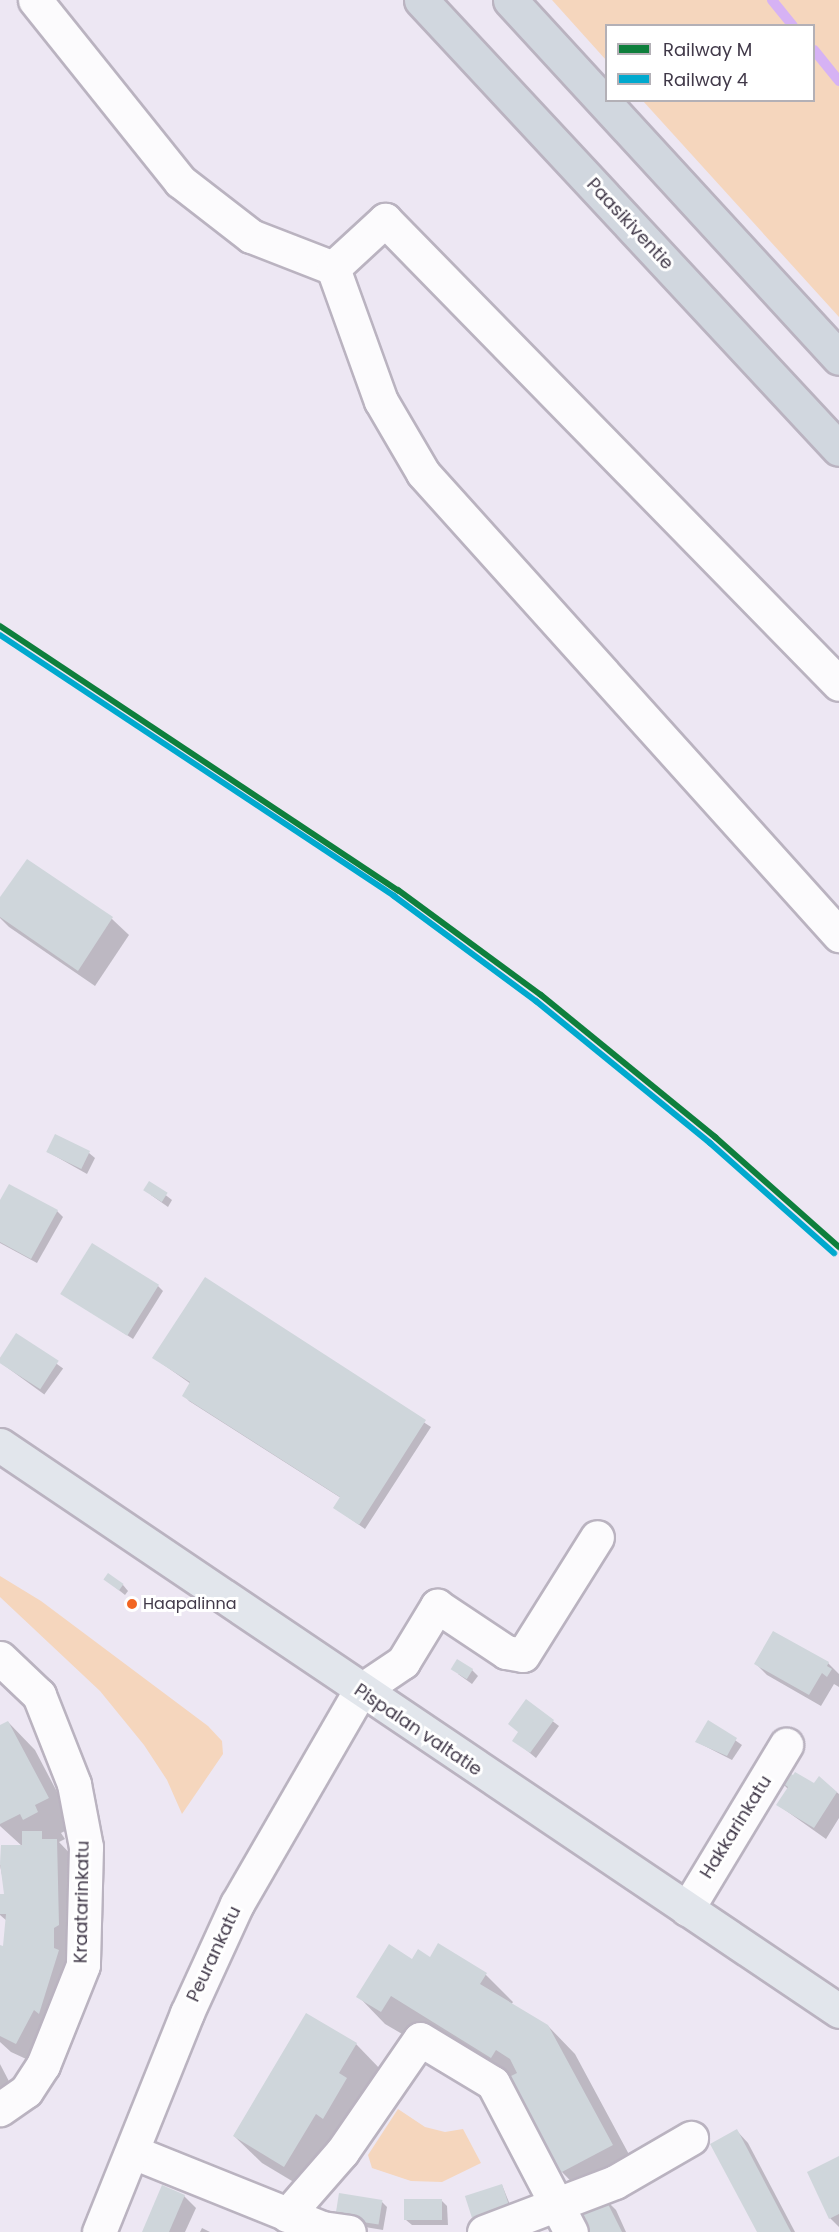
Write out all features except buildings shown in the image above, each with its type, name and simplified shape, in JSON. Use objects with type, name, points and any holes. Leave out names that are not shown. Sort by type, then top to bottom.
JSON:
[{"type":"highway","name":"Paasikiventie","points":[[421,0],[839,449]]},
{"type":"highway","points":[[510,0],[839,358]]},
{"type":"main road","name":"Pispalan valtatie","points":[[0,1445],[360,1691],[839,2011]]},
{"type":"street","points":[[35,0],[180,181],[251,236],[333,268],[381,401],[423,473],[839,935]]},
{"type":"street","points":[[333,268],[385,220],[839,684]]},
{"type":"street","points":[[360,1691],[403,1662],[437,1606],[506,1652],[523,1655],[597,1537]]},
{"type":"street","name":"Kraatarinkatu","points":[[0,1658],[39,1695],[74,1784],[86,1846],[83,1965],[43,2065],[26,2091],[0,2109]]},
{"type":"street","name":"Peurankatu","points":[[99,2232],[187,2013],[237,1904],[360,1691]]},
{"type":"street","name":"Hakkarinkatu","points":[[687,1909],[786,1745]]},
{"type":"street","points":[[287,2215],[342,2152],[420,2039],[493,2083],[565,2219]]},
{"type":"street","points":[[484,2232],[565,2219],[615,2182],[691,2138]]},
{"type":"street","points":[[133,2152],[322,2228],[349,2232]]},
{"type":"shaded area","points":[[552,0],[839,0],[839,317],[644,102],[815,102],[815,24],[605,24],[605,59]]},
{"type":"shaded area","points":[[0,1576],[41,1601],[208,1726],[222,1741],[223,1754],[182,1814],[167,1780],[144,1745],[100,1691],[0,1597]]},
{"type":"shaded area","points":[[398,2109],[425,2127],[445,2132],[463,2129],[481,2163],[442,2182],[411,2181],[372,2168],[368,2155]]},
{"type":"waterway","points":[[772,0],[791,24]]},
{"type":"waterway","points":[[815,51],[839,81]]},
{"type":"rail line","name":"M","points":[[0,626],[398,890],[541,995],[715,1137],[839,1247]]},
{"type":"rail line","name":"4","points":[[0,635],[394,896],[536,1001],[710,1143],[834,1253]]},
{"type":"place","name":"Haapalinna","points":[[132,1604]]}]
